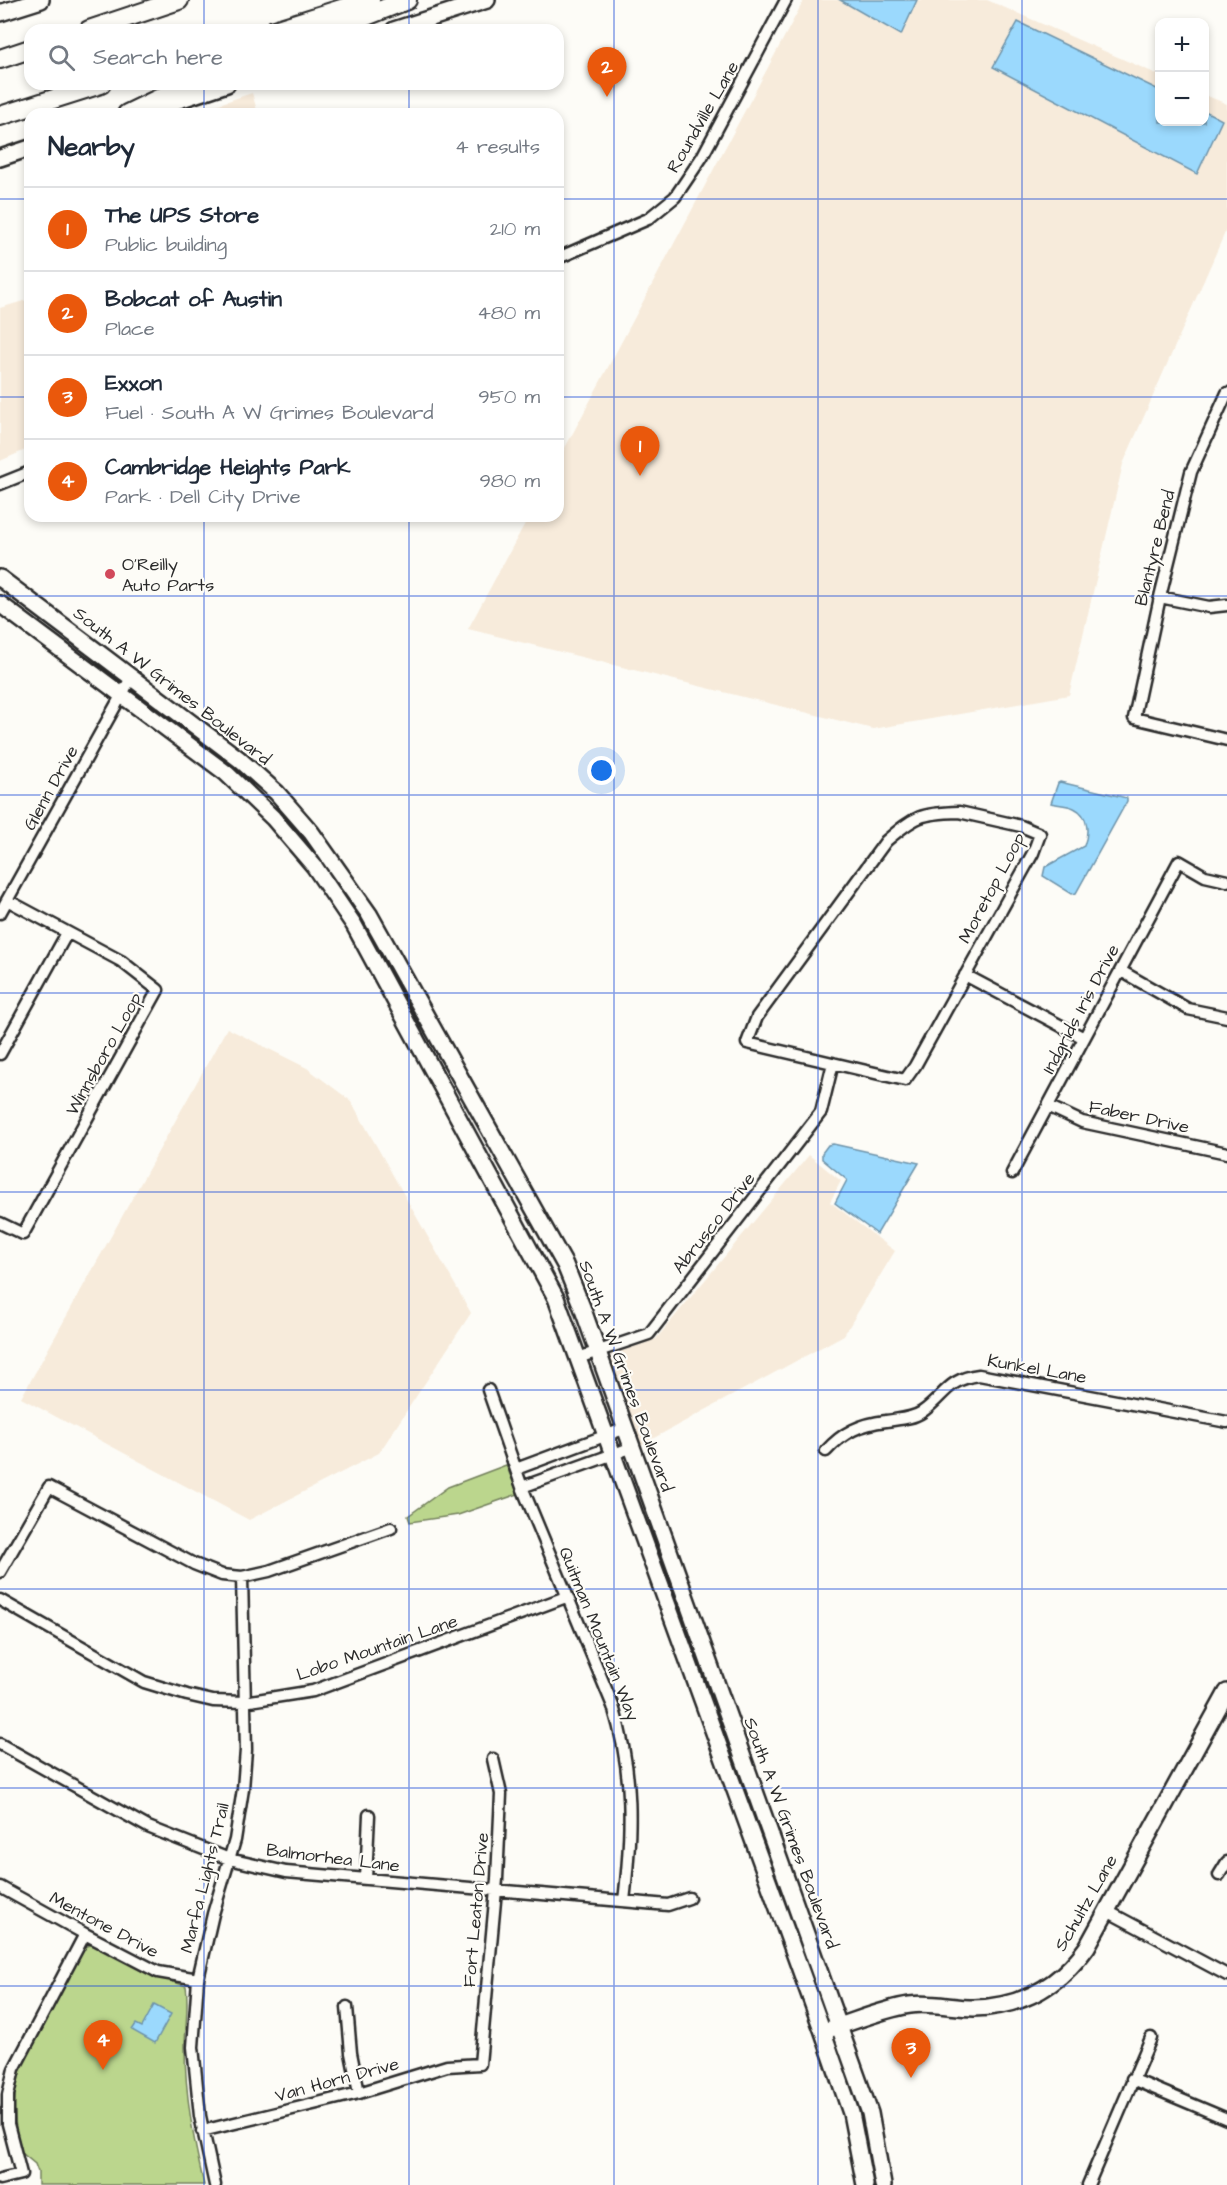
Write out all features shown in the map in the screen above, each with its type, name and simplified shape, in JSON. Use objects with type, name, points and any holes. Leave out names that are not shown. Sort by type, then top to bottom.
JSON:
[{"type":"highway","points":[[106,24],[179,0]]},
{"type":"highway","points":[[293,24],[370,0]]},
{"type":"highway","points":[[346,24],[407,0]]},
{"type":"highway","points":[[0,59],[24,51]]},
{"type":"highway","points":[[25,108],[82,90]]},
{"type":"highway","points":[[139,108],[177,90]]},
{"type":"highway","points":[[0,116],[24,108]]},
{"type":"main road","points":[[0,13],[40,0]]},
{"type":"main road","points":[[413,24],[487,0]]},
{"type":"main road","points":[[153,108],[209,90]]},
{"type":"main road","points":[[0,158],[24,150]]},
{"type":"main road","name":"South A W Grimes Boulevard","points":[[0,578],[239,759],[277,793],[328,855],[369,914],[565,1265],[633,1447],[870,2113],[884,2185]]},
{"type":"main road","name":"South A W Grimes Boulevard","points":[[0,604],[226,773],[273,818],[314,866],[354,925],[556,1298],[823,2032],[851,2113],[865,2185]]},
{"type":"main road","points":[[314,866],[328,855]]},
{"type":"main road","points":[[385,984],[402,975]]},
{"type":"main road","points":[[508,1211],[531,1227],[544,1228]]},
{"type":"main road","points":[[663,1591],[682,1584]]},
{"type":"main road","name":"Schultz Lane","points":[[823,2032],[911,2005],[974,2008],[1018,2001],[1043,1991],[1062,1977],[1076,1963],[1107,1911],[1227,1692]]},
{"type":"main road","points":[[716,1739],[734,1732]]},
{"type":"main road","points":[[759,1856],[776,1849]]},
{"type":"street","name":"Roundville Lane","points":[[564,255],[648,219],[675,196],[702,157],[786,0]]},
{"type":"street","name":"Blantyre Bend","points":[[1227,393],[1191,472],[1160,597],[1134,718],[1227,740]]},
{"type":"street","points":[[0,484],[24,474]]},
{"type":"street","points":[[1160,597],[1209,607],[1227,605]]},
{"type":"street","name":"Glenn Drive","points":[[0,914],[131,678]]},
{"type":"street","name":"Moretop Loop","points":[[959,812],[1021,826],[1040,834],[1033,853],[915,1066],[905,1080],[833,1063],[747,1043],[757,1017],[886,841],[905,825],[926,814],[959,812]]},
{"type":"street","name":"Indgrids Iris Drive","points":[[1012,1173],[1179,861],[1205,876],[1227,881]]},
{"type":"street","name":"Winnsboro Loop","points":[[0,1223],[23,1234],[158,990],[121,962],[7,900]]},
{"type":"street","points":[[0,1054],[67,933]]},
{"type":"street","points":[[1121,971],[1188,1009],[1227,1017]]},
{"type":"street","points":[[965,975],[1084,1038]]},
{"type":"street","name":"Abrusco Drive","points":[[578,1358],[649,1334],[821,1112],[833,1063]]},
{"type":"street","name":"Faber Drive","points":[[1048,1106],[1082,1122],[1227,1153]]},
{"type":"street","name":"Kunkel Lane","points":[[826,1451],[838,1438],[856,1427],[900,1420],[921,1412],[963,1377],[979,1375],[1227,1422]]},
{"type":"street","name":"Quitman Mountain Way","points":[[488,1390],[522,1487],[613,1706],[622,1734],[631,1809],[624,1901]]},
{"type":"street","points":[[516,1469],[626,1428]]},
{"type":"street","points":[[522,1487],[633,1447]]},
{"type":"street","points":[[0,1572],[49,1487],[194,1564],[222,1575],[242,1576],[269,1571],[391,1528]]},
{"type":"street","name":"Marfa Lights Trail","points":[[215,2185],[202,2131],[193,2047],[198,1979],[213,1914],[235,1840],[243,1789],[246,1750],[242,1576]]},
{"type":"street","name":"Lobo Mountain Lane","points":[[0,1600],[144,1682],[213,1701],[244,1702],[313,1691],[566,1597]]},
{"type":"street","name":"Balmorhea Lane","points":[[0,1744],[148,1827],[229,1859],[286,1872],[668,1905],[689,1898]]},
{"type":"street","name":"Fort Leaton Drive","points":[[480,2064],[501,1794],[493,1759]]},
{"type":"street","points":[[366,1879],[369,1815]]},
{"type":"street","points":[[1219,1875],[1227,1862]]},
{"type":"street","name":"Mentone Drive","points":[[0,1887],[158,1972],[198,1979]]},
{"type":"street","points":[[1107,1911],[1227,1975]]},
{"type":"street","points":[[0,2179],[21,2174],[8,2124],[8,2095],[14,2069],[85,1934]]},
{"type":"street","points":[[347,2007],[351,2053],[359,2093]]},
{"type":"street","points":[[1088,2185],[1151,2038]]},
{"type":"street","name":"Van Horn Drive","points":[[202,2131],[359,2093],[447,2066],[480,2064]]},
{"type":"street","points":[[1132,2079],[1227,2119]]},
{"type":"shaded area","points":[[804,0],[987,0],[1155,73],[1155,126],[1209,126],[1209,97],[1227,104],[1227,228],[1123,464],[1069,695],[873,729],[468,629],[526,522],[564,522],[564,450]]},
{"type":"shaded area","points":[[252,93],[256,108],[207,108]]},
{"type":"shaded area","points":[[24,301],[24,451],[0,461],[0,308]]},
{"type":"shaded area","points":[[227,1028],[307,1068],[351,1101],[471,1313],[379,1453],[249,1520],[21,1398]]},
{"type":"shaded area","points":[[809,1155],[841,1181],[830,1202],[895,1251],[844,1335],[641,1445],[608,1356],[656,1339]]},
{"type":"green space","points":[[506,1465],[518,1494],[458,1515],[410,1522],[408,1516],[448,1487]]},
{"type":"green space","points":[[93,1944],[150,1974],[186,1986],[186,2082],[193,2133],[204,2185],[38,2185],[38,2172],[35,2164],[22,2153],[16,2130],[14,2106],[17,2080],[23,2060],[85,1947]]},
{"type":"water","points":[[840,0],[917,0],[901,35]]},
{"type":"water","points":[[1018,22],[1155,88],[1155,126],[1209,126],[1209,113],[1222,120],[1197,174],[993,67]]},
{"type":"water","points":[[1060,782],[1127,798],[1076,893],[1072,894],[1043,876],[1045,867],[1084,846],[1087,836],[1085,820],[1079,811],[1072,807],[1051,803]]},
{"type":"water","points":[[833,1144],[919,1163],[877,1234],[835,1203],[847,1180],[822,1159],[822,1153],[828,1145]]},
{"type":"water","points":[[154,2005],[171,2014],[155,2043],[132,2030],[136,2024],[142,2027]]},
{"type":"place","name":"Bobcat of Austin","points":[[607,97]]},
{"type":"place","name":"The UPS Store","points":[[640,476]]},
{"type":"place","name":"O'Reilly Auto Parts","points":[[110,574]]},
{"type":"place","name":"Cambridge Heights Park","points":[[103,2070]]},
{"type":"place","name":"Exxon","points":[[911,2078]]}]
